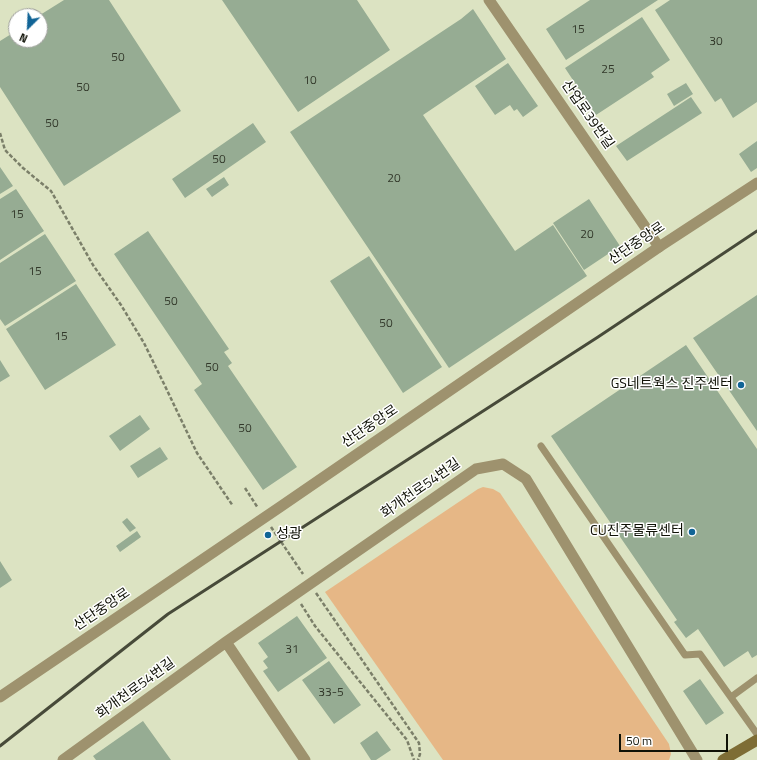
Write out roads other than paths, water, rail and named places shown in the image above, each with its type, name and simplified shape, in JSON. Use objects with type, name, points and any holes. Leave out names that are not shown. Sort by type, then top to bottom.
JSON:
[{"type":"main road","points":[[723,760],[757,740]]},
{"type":"street","name":"산업로39번길","points":[[489,0],[659,247]]},
{"type":"street","name":"산단중앙로","points":[[0,697],[659,247],[757,183]]},
{"type":"street","name":"화개천로54번길","points":[[62,760],[226,642],[476,469],[502,464],[526,479],[697,760]]},
{"type":"street","points":[[226,642],[305,760]]},
{"type":"lane","points":[[541,446],[685,655],[700,654],[757,734]]},
{"type":"lane","points":[[730,697],[757,678]]},
{"type":"railway","points":[[0,746],[168,614],[598,337],[757,231]]},
{"type":"place","name":"GS네트웍스 진주센터","points":[[741,385]]},
{"type":"place","name":"CU진주물류센터","points":[[692,532]]},
{"type":"place","name":"성광","points":[[268,535]]}]
